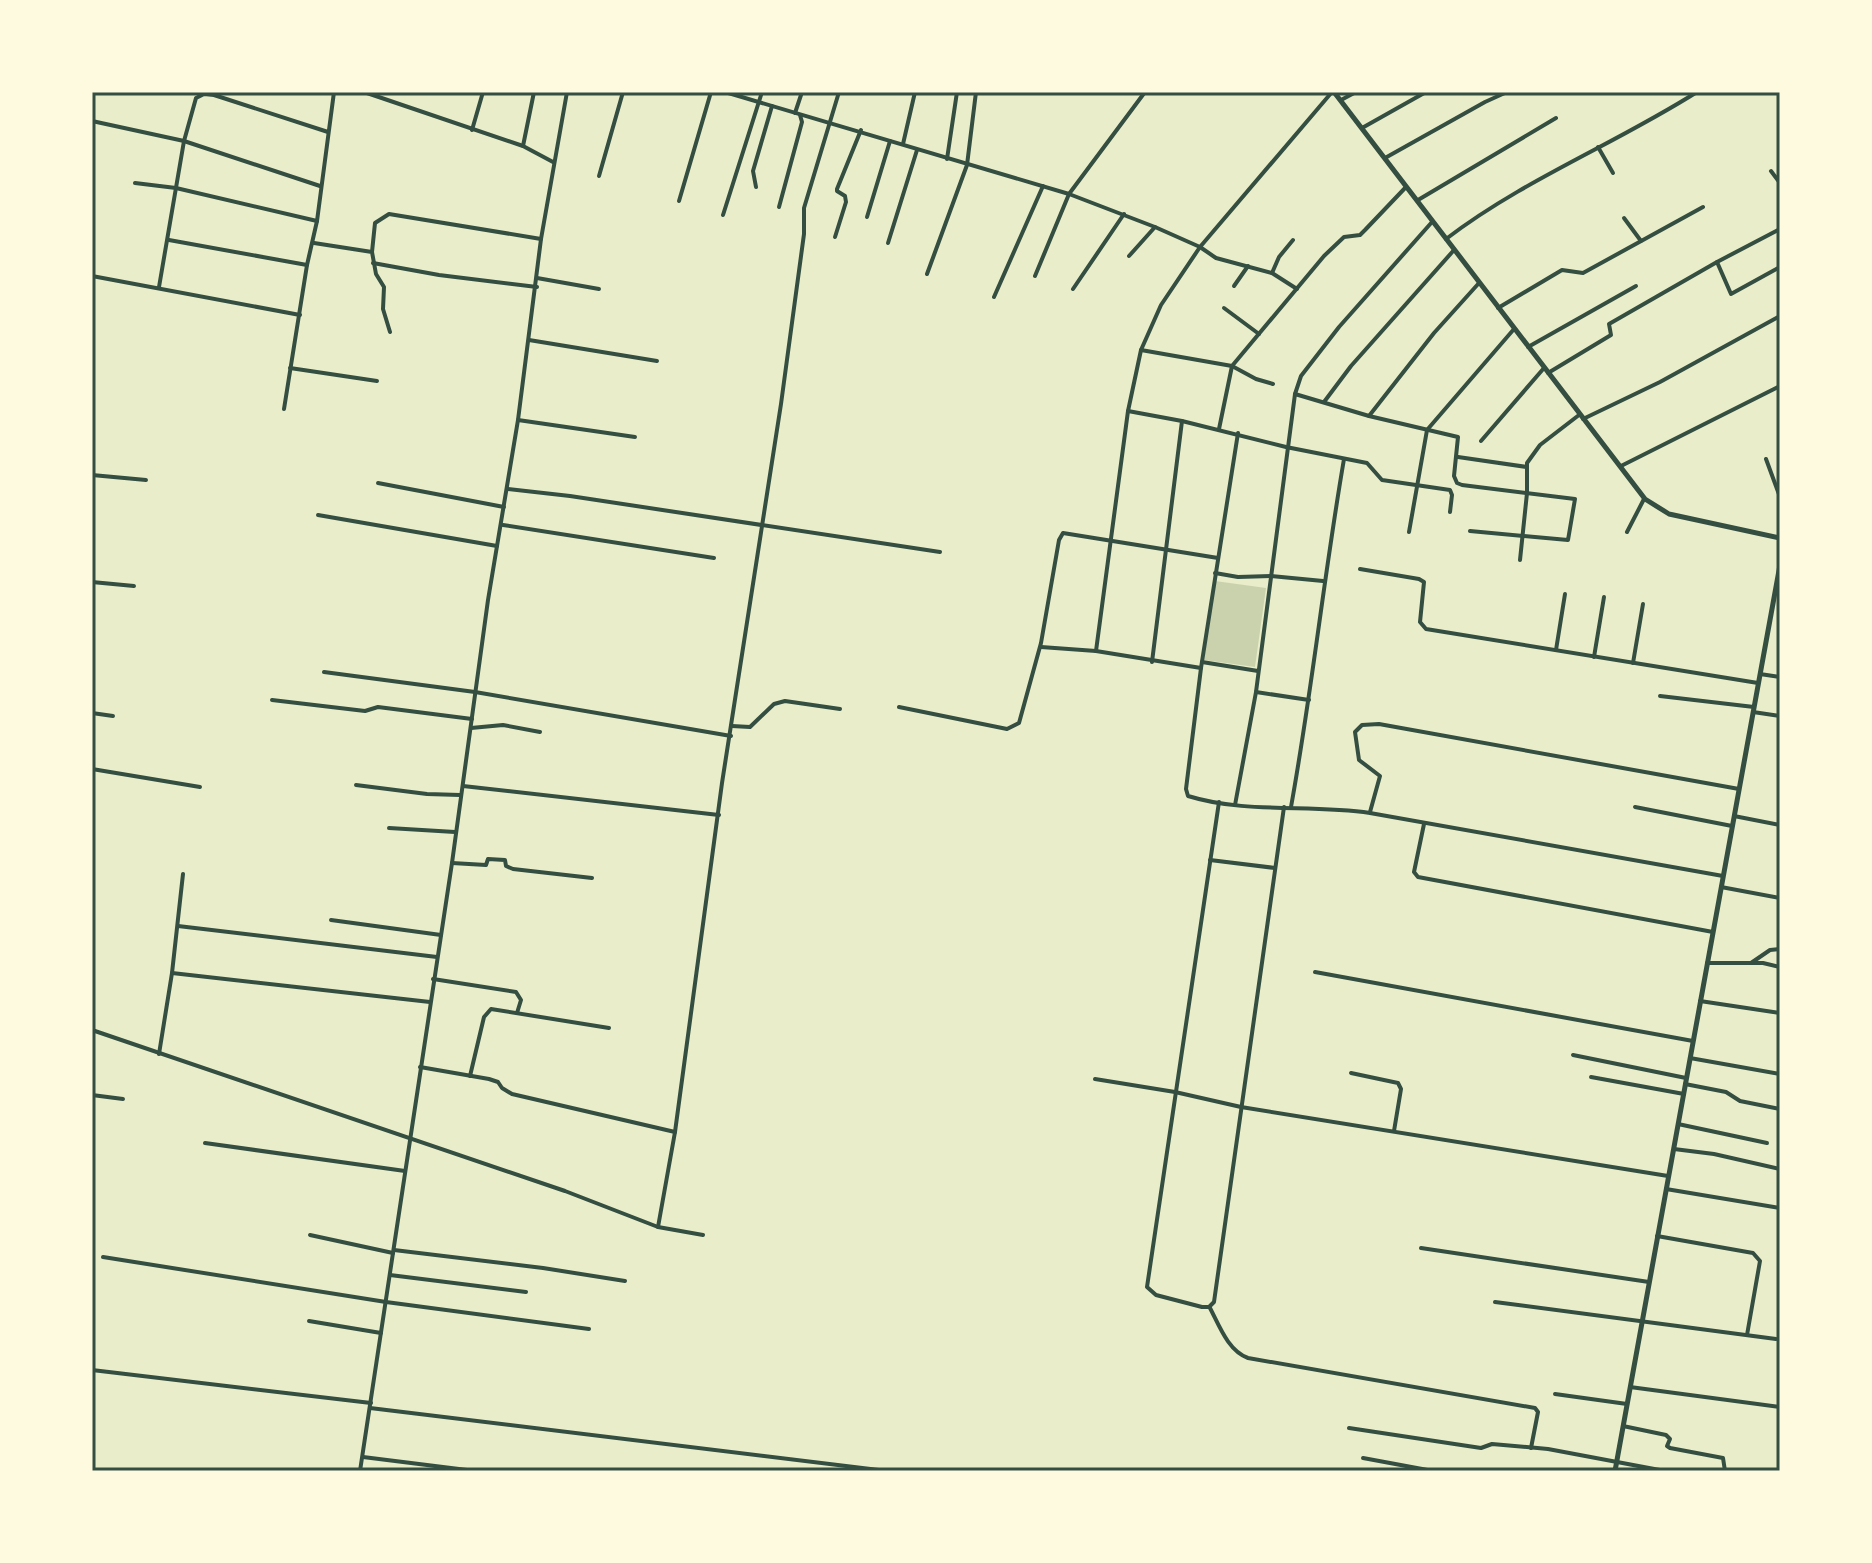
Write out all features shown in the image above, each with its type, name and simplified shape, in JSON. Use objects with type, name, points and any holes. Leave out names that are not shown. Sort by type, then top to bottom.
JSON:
[{"type":"street","points":[[284,409],[307,265],[314,243],[334,92]]},
{"type":"street","points":[[364,92],[523,146],[553,162]]},
{"type":"street","points":[[472,130],[483,92]]},
{"type":"street","points":[[523,146],[534,92]]},
{"type":"street","points":[[360,1471],[508,489],[541,239],[567,92]]},
{"type":"street","points":[[599,176],[623,92]]},
{"type":"street","points":[[679,201],[711,92]]},
{"type":"street","points":[[725,92],[1069,194],[1155,227],[1200,247],[1216,258],[1272,273],[1297,289]]},
{"type":"street","points":[[723,215],[762,92]]},
{"type":"street","points":[[779,207],[802,121],[798,114],[802,92]]},
{"type":"street","points":[[658,1227],[675,1132],[802,249],[804,208],[839,92]]},
{"type":"street","points":[[903,145],[915,92]]},
{"type":"street","points":[[947,159],[957,92]]},
{"type":"street","points":[[927,274],[967,165],[976,92]]},
{"type":"street","points":[[1035,276],[1069,194],[1145,92]]},
{"type":"street","points":[[1096,651],[1128,411],[1141,350],[1161,305],[1200,247],[1333,92],[1645,499],[1669,514],[1780,538]]},
{"type":"street","points":[[1341,100],[1356,92]]},
{"type":"street","points":[[1362,128],[1426,92]]},
{"type":"street","points":[[1385,158],[1507,92]]},
{"type":"street","points":[[1446,239],[1564,165],[1697,92]]},
{"type":"street","points":[[159,287],[184,141],[195,100],[204,94],[214,95],[328,132]]},
{"type":"street","points":[[756,187],[753,171],[772,106]]},
{"type":"street","points":[[1418,200],[1556,118]]},
{"type":"street","points":[[92,121],[184,141],[320,186]]},
{"type":"street","points":[[835,237],[846,202],[845,196],[837,189],[861,130]]},
{"type":"street","points":[[867,217],[890,141]]},
{"type":"street","points":[[1598,147],[1613,173]]},
{"type":"street","points":[[888,243],[917,150]]},
{"type":"street","points":[[1771,171],[1780,183]]},
{"type":"street","points":[[135,183],[176,188],[317,221]]},
{"type":"street","points":[[994,297],[1043,186]]},
{"type":"street","points":[[1219,429],[1232,366],[1344,237],[1360,235],[1406,187]]},
{"type":"street","points":[[1498,308],[1562,270],[1583,273],[1703,207]]},
{"type":"street","points":[[390,332],[383,309],[384,287],[373,263],[372,252],[375,223],[389,214],[541,239]]},
{"type":"street","points":[[1073,289],[1124,214]]},
{"type":"street","points":[[1624,218],[1641,241]]},
{"type":"street","points":[[1235,805],[1256,692],[1286,447],[1301,376],[1339,327],[1432,221]]},
{"type":"street","points":[[1129,256],[1155,227]]},
{"type":"street","points":[[1481,441],[1546,371],[1611,335],[1609,324],[1780,229]]},
{"type":"street","points":[[169,240],[307,265]]},
{"type":"street","points":[[1272,273],[1279,257],[1293,240]]},
{"type":"street","points":[[314,243],[372,252]]},
{"type":"street","points":[[1324,402],[1351,366],[1454,250]]},
{"type":"street","points":[[1717,262],[1731,294],[1780,267]]},
{"type":"street","points":[[373,263],[537,287]]},
{"type":"street","points":[[1234,286],[1248,266]]},
{"type":"street","points":[[92,276],[300,315]]},
{"type":"street","points":[[537,278],[599,289]]},
{"type":"street","points":[[1369,416],[1434,333],[1479,283]]},
{"type":"street","points":[[1528,347],[1636,286]]},
{"type":"street","points":[[1224,308],[1259,334]]},
{"type":"street","points":[[1520,560],[1527,467],[1540,445],[1581,417],[1660,382],[1780,316]]},
{"type":"street","points":[[1409,532],[1427,430],[1514,329]]},
{"type":"street","points":[[529,340],[657,361]]},
{"type":"street","points":[[1141,350],[1232,366],[1273,384]]},
{"type":"street","points":[[290,368],[377,381]]},
{"type":"street","points":[[1618,467],[1780,386]]},
{"type":"street","points":[[1295,394],[1458,437],[1454,476],[1457,483],[1573,498],[1575,501],[1568,540],[1470,531]]},
{"type":"street","points":[[1128,411],[1371,465],[1382,480],[1450,490],[1450,512]]},
{"type":"street","points":[[518,420],[635,437]]},
{"type":"street","points":[[1152,662],[1182,421]]},
{"type":"street","points":[[1238,433],[1201,665],[1186,789],[1188,796],[1235,805],[1336,807],[1723,876]]},
{"type":"street","points":[[1457,457],[1527,467]]},
{"type":"street","points":[[1291,807],[1310,700],[1323,581],[1344,459]]},
{"type":"street","points":[[1766,459],[1778,483],[1780,497]]},
{"type":"street","points":[[92,475],[146,480]]},
{"type":"street","points":[[378,483],[504,507]]},
{"type":"street","points":[[508,489],[940,552]]},
{"type":"street","points":[[1627,532],[1645,499]]},
{"type":"street","points":[[318,515],[497,546]]},
{"type":"street","points":[[502,525],[714,558]]},
{"type":"street","points":[[899,707],[986,725],[1014,727],[1019,723],[1040,647],[1059,540],[1063,533],[1218,558]]},
{"type":"street","points":[[1615,1471],[1780,565]]},
{"type":"street","points":[[1360,569],[1424,582],[1420,622],[1423,627],[1758,683]]},
{"type":"street","points":[[1215,573],[1323,581]]},
{"type":"street","points":[[92,582],[134,586]]},
{"type":"street","points":[[1556,651],[1565,594]]},
{"type":"street","points":[[1594,657],[1604,597]]},
{"type":"street","points":[[1633,663],[1643,604]]},
{"type":"street","points":[[1040,647],[1096,651],[1152,662],[1258,671]]},
{"type":"street","points":[[324,672],[475,692],[731,736]]},
{"type":"street","points":[[1760,674],[1780,677]]},
{"type":"street","points":[[1256,692],[1310,700]]},
{"type":"street","points":[[1660,696],[1780,716]]},
{"type":"street","points":[[272,700],[365,711],[378,707],[472,719]]},
{"type":"street","points":[[732,726],[749,728],[774,704],[785,701],[840,709]]},
{"type":"street","points":[[92,713],[113,716]]},
{"type":"street","points":[[1370,813],[1380,776],[1359,760],[1355,732],[1362,725],[1379,724],[1739,789]]},
{"type":"street","points":[[470,728],[503,725],[540,732]]},
{"type":"street","points":[[92,769],[200,787]]},
{"type":"street","points":[[356,785],[460,795]]},
{"type":"street","points":[[463,786],[719,815]]},
{"type":"street","points":[[1209,1307],[1156,1295],[1147,1287],[1219,802]]},
{"type":"street","points":[[1209,1307],[1214,1302],[1284,807]]},
{"type":"street","points":[[1635,807],[1732,826]]},
{"type":"street","points":[[1734,816],[1780,825]]},
{"type":"street","points":[[1424,824],[1414,872],[1418,877],[1713,932]]},
{"type":"street","points":[[389,828],[455,832]]},
{"type":"street","points":[[452,863],[486,865],[488,859],[497,859],[505,860],[506,866],[513,869],[592,878]]},
{"type":"street","points":[[1210,860],[1275,868]]},
{"type":"street","points":[[159,1054],[183,874]]},
{"type":"street","points":[[1721,887],[1780,898]]},
{"type":"street","points":[[331,920],[441,935]]},
{"type":"street","points":[[178,926],[437,957]]},
{"type":"street","points":[[1750,964],[1770,950],[1780,949]]},
{"type":"street","points":[[1707,963],[1780,967]]},
{"type":"street","points":[[1315,972],[1693,1041]]},
{"type":"street","points":[[172,973],[430,1002]]},
{"type":"street","points":[[433,979],[516,992],[521,1000],[517,1013]]},
{"type":"street","points":[[1700,1001],[1780,1013]]},
{"type":"street","points":[[470,1076],[486,1012],[491,1009],[609,1028]]},
{"type":"street","points":[[92,1030],[565,1191],[658,1227],[703,1235]]},
{"type":"street","points":[[1573,1055],[1686,1081],[1726,1092],[1740,1101],[1780,1109]]},
{"type":"street","points":[[1690,1058],[1780,1074]]},
{"type":"street","points":[[420,1067],[498,1082],[512,1094],[675,1132]]},
{"type":"street","points":[[1351,1073],[1398,1083],[1401,1089],[1394,1132]]},
{"type":"street","points":[[1591,1077],[1684,1094]]},
{"type":"street","points":[[1095,1079],[1241,1107],[1668,1176]]},
{"type":"street","points":[[92,1095],[123,1099]]},
{"type":"street","points":[[1678,1124],[1767,1143]]},
{"type":"street","points":[[205,1143],[405,1171]]},
{"type":"street","points":[[1674,1149],[1714,1154],[1780,1169]]},
{"type":"street","points":[[1666,1189],[1780,1208]]},
{"type":"street","points":[[310,1235],[393,1252],[543,1268],[625,1281]]},
{"type":"street","points":[[1657,1236],[1758,1256],[1760,1261],[1747,1335]]},
{"type":"street","points":[[1421,1248],[1649,1282]]},
{"type":"street","points":[[103,1257],[386,1302],[589,1329]]},
{"type":"street","points":[[390,1275],[526,1292]]},
{"type":"street","points":[[1495,1302],[1776,1339]]},
{"type":"street","points":[[1209,1307],[1231,1345],[1248,1358],[1535,1408],[1538,1412],[1531,1448]]},
{"type":"street","points":[[309,1321],[381,1333]]},
{"type":"street","points":[[92,1370],[887,1471]]},
{"type":"street","points":[[1630,1387],[1780,1407]]},
{"type":"street","points":[[1555,1394],[1627,1404]]},
{"type":"street","points":[[1623,1426],[1666,1435],[1670,1439],[1667,1446],[1670,1448],[1723,1458],[1725,1471]]},
{"type":"street","points":[[1349,1428],[1481,1448],[1492,1444],[1531,1448],[1665,1471]]},
{"type":"street","points":[[363,1457],[475,1471]]},
{"type":"street","points":[[1363,1458],[1433,1471]]},
{"type":"green space","points":[[1215,581],[1266,588],[1255,667],[1204,660]]}]
